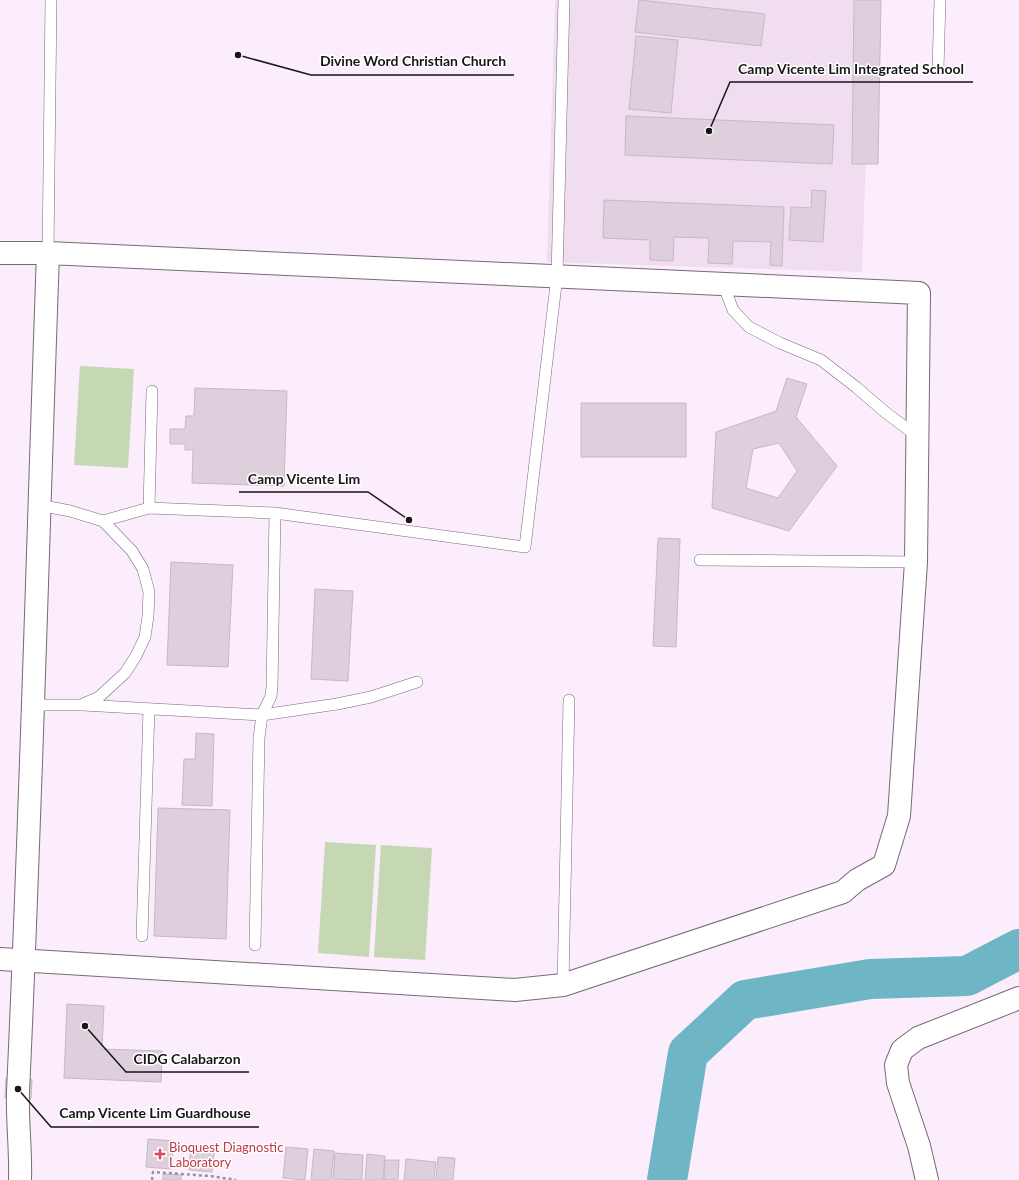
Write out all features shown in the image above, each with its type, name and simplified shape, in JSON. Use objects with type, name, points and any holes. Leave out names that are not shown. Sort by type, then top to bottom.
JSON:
[{"type":"street","points":[[0,253],[48,253],[919,293],[916,562],[899,816],[884,865],[857,880],[843,892],[563,985],[515,990],[0,959]]},
{"type":"street","points":[[20,1180],[18,1101],[34,705],[48,253]]},
{"type":"street","points":[[927,1180],[919,1146],[898,1082],[896,1065],[902,1050],[918,1038],[1019,998]]},
{"type":"lane","points":[[48,253],[51,0]]},
{"type":"lane","points":[[103,521],[149,508],[275,513],[525,547],[557,276],[564,0]]},
{"type":"lane","points":[[938,69],[940,0]]},
{"type":"lane","points":[[723,284],[733,310],[749,327],[780,343],[821,360],[917,436]]},
{"type":"lane","points":[[149,508],[152,391]]},
{"type":"lane","points":[[39,505],[70,511],[103,521],[132,551],[143,569],[149,592],[145,637],[136,656],[125,673],[99,697],[83,705]]},
{"type":"lane","points":[[255,945],[259,738],[262,716],[271,696],[272,686],[275,513]]},
{"type":"lane","points":[[700,560],[916,562]]},
{"type":"lane","points":[[34,705],[83,705],[262,716],[371,697],[417,682]]},
{"type":"lane","points":[[563,985],[569,700]]},
{"type":"lane","points":[[142,936],[149,709]]},
{"type":"path","points":[[152,1180],[153,1172],[210,1176],[236,1180]]},
{"type":"shaded area","points":[[555,0],[871,0],[862,272],[547,262]]},
{"type":"green space","points":[[80,366],[134,369],[128,468],[74,465]]},
{"type":"green space","points":[[325,842],[376,845],[369,957],[318,953]]},
{"type":"green space","points":[[381,845],[432,848],[425,960],[374,957]]},
{"type":"building","points":[[639,0],[765,14],[761,46],[635,32]]},
{"type":"building","points":[[854,0],[881,0],[878,164],[852,164]]},
{"type":"building","points":[[636,36],[678,40],[671,113],[629,109]]},
{"type":"building","points":[[626,116],[834,125],[832,164],[625,155]]},
{"type":"building","points":[[812,190],[826,191],[823,242],[789,240],[791,207],[811,208]]},
{"type":"building","points":[[604,200],[784,207],[782,266],[770,265],[771,242],[733,241],[732,264],[708,263],[709,238],[674,237],[673,261],[650,260],[650,240],[603,238]]},
{"type":"building","points":[[787,378],[807,384],[796,417],[837,466],[789,531],[712,508],[716,432],[776,411]],"holes":[[[779,443],[797,471],[778,498],[746,488],[753,449]]]},
{"type":"building","points":[[195,388],[287,391],[284,486],[192,483],[193,450],[185,450],[185,444],[170,444],[170,429],[185,429],[186,416],[194,416]]},
{"type":"building","points":[[581,403],[686,403],[686,457],[581,457]]},
{"type":"building","points":[[658,538],[680,539],[676,647],[653,646]]},
{"type":"building","points":[[171,562],[233,565],[228,667],[167,665]]},
{"type":"building","points":[[315,589],[353,591],[348,681],[311,679]]},
{"type":"building","points":[[196,733],[214,734],[212,806],[182,805],[184,759],[195,759]]},
{"type":"building","points":[[158,808],[230,810],[226,939],[154,936]]},
{"type":"building","points":[[67,1004],[104,1006],[102,1049],[162,1051],[161,1082],[64,1078]]},
{"type":"building","points":[[6,1078],[32,1079],[31,1099],[5,1098]]},
{"type":"building","name":"Bioquest Diagnostic Laboratory","points":[[148,1139],[174,1141],[171,1169],[146,1167]]},
{"type":"building","points":[[191,1144],[215,1146],[212,1172],[189,1170]]},
{"type":"building","points":[[286,1147],[308,1149],[305,1180],[283,1178]]},
{"type":"building","points":[[314,1149],[334,1151],[331,1180],[311,1180]]},
{"type":"building","points":[[335,1153],[363,1155],[362,1180],[333,1179]]},
{"type":"building","points":[[367,1154],[385,1156],[383,1180],[365,1180]]},
{"type":"building","points":[[438,1157],[455,1158],[453,1180],[436,1180]]},
{"type":"building","points":[[406,1159],[436,1162],[434,1180],[404,1180]]},
{"type":"building","points":[[385,1160],[399,1160],[398,1180],[384,1180]]},
{"type":"building","points":[[163,1174],[181,1175],[181,1180],[163,1180]]},
{"type":"waterway","points":[[667,1180],[688,1053],[745,1000],[870,979],[967,976],[1019,949]]},
{"type":"place","name":"Divine Word Christian Church","points":[[238,55]]},
{"type":"place","name":"Camp Vicente Lim Integrated School","points":[[709,131]]},
{"type":"place","name":"Camp Vicente Lim","points":[[409,520]]},
{"type":"place","name":"CIDG Calabarzon","points":[[85,1026]]},
{"type":"place","name":"Camp Vicente Lim Guardhouse","points":[[18,1089]]},
{"type":"place","name":"Bioquest Diagnostic Laboratory","points":[[160,1154]]}]
